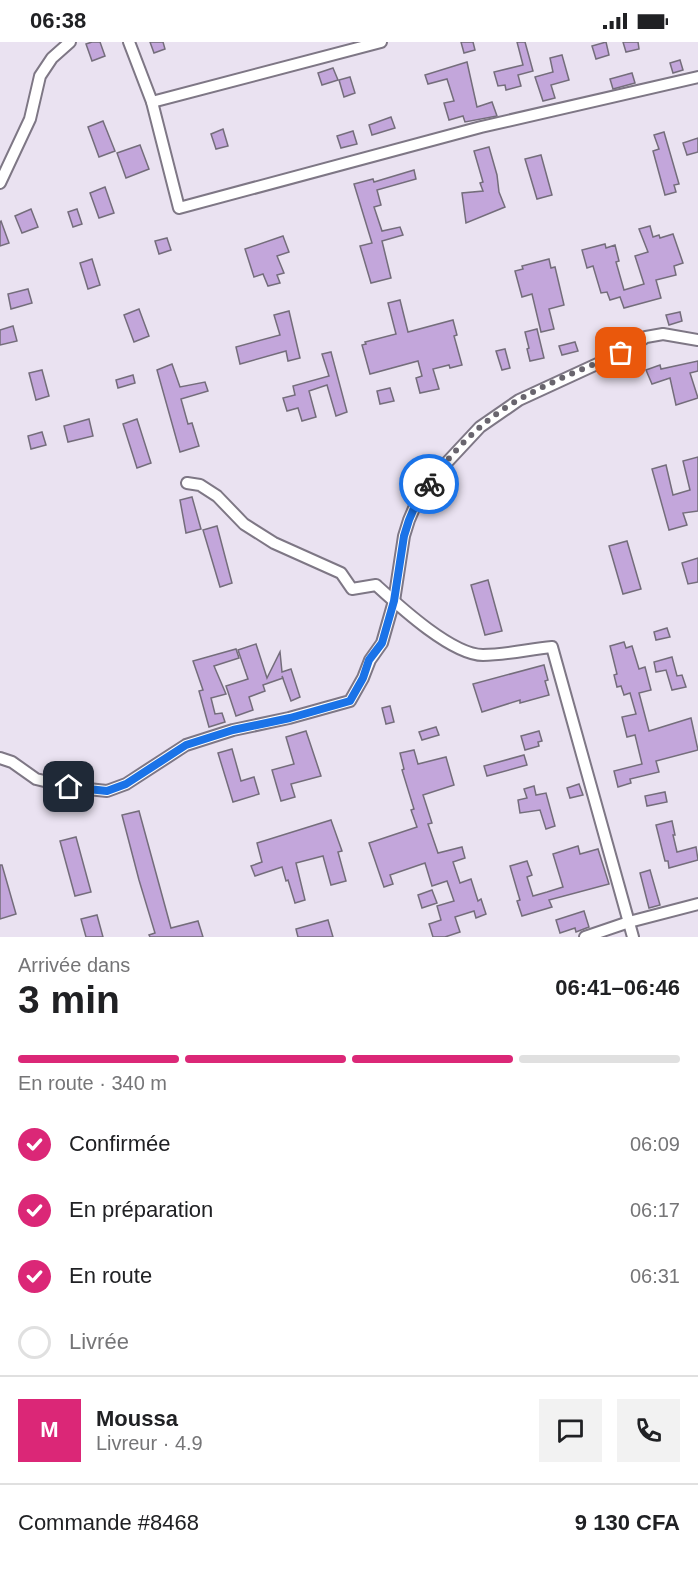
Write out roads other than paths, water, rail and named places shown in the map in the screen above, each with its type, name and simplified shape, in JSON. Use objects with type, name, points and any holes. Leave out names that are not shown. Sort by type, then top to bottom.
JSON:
[{"type":"street","points":[[0,183],[30,119],[40,76],[52,58],[70,42]]},
{"type":"street","points":[[129,42],[152,102],[179,208],[481,128],[698,77]]},
{"type":"street","points":[[152,102],[381,42]]},
{"type":"street","points":[[0,758],[12,762],[36,779],[69,787],[107,791],[126,784],[186,745],[233,730],[290,718],[350,701],[363,678],[369,660],[382,643],[394,601],[404,536],[418,499],[438,472],[480,427],[519,400],[621,353],[646,337],[663,334],[698,340]]},
{"type":"street","points":[[187,483],[200,485],[217,496],[244,524],[274,543],[341,573],[352,589],[376,585],[444,640],[462,650],[482,655],[552,647],[633,937]]},
{"type":"street","points":[[585,937],[698,903]]}]
